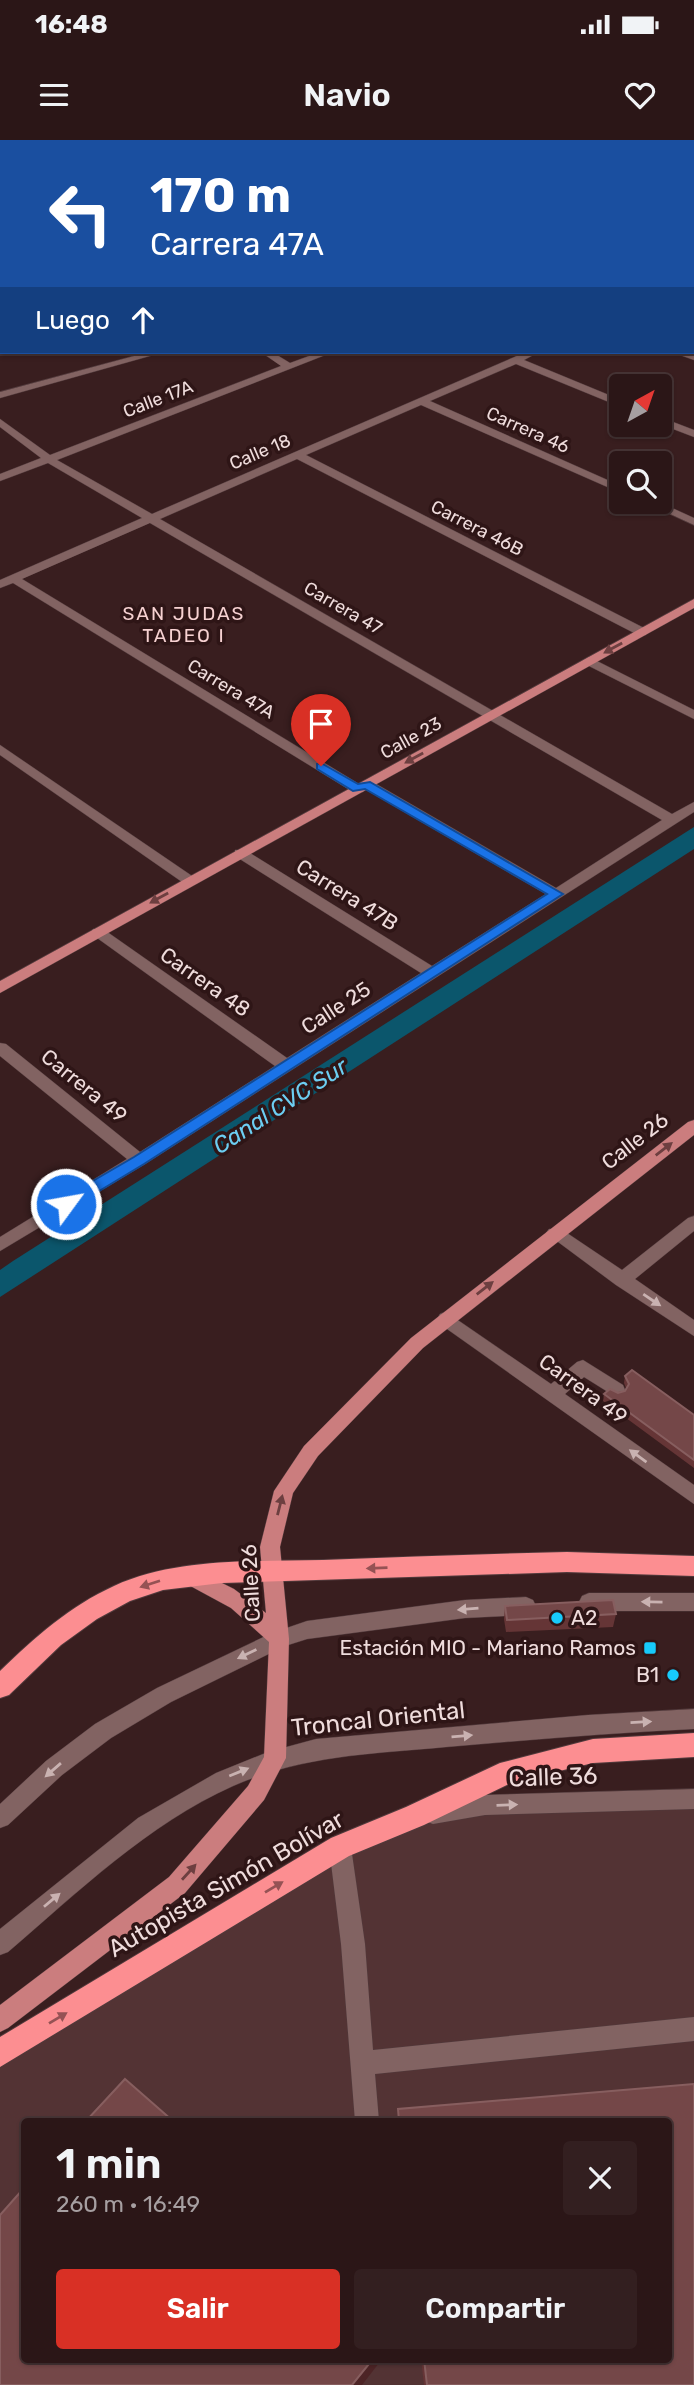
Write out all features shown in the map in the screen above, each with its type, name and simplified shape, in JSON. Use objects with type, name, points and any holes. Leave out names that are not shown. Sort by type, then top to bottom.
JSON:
[{"type":"highway","points":[[0,1687],[52,1637],[88,1612],[123,1592],[163,1580],[271,1572],[567,1562],[694,1566]]},
{"type":"highway","name":"Autopista Simón Bolívar","points":[[0,2053],[340,1847],[415,1816],[509,1771],[593,1751],[694,1745]]},
{"type":"main road","name":"Calle 23","points":[[0,988],[694,604]]},
{"type":"main road","name":"Calle 26","points":[[0,2020],[177,1885],[256,1793],[275,1758],[278,1639],[270,1547],[284,1491],[312,1451],[417,1343],[694,1126]]},
{"type":"main road","points":[[190,1576],[239,1601],[260,1618],[278,1639]]},
{"type":"street","points":[[0,396],[152,354]]},
{"type":"street","points":[[268,354],[289,367]]},
{"type":"street","name":"Calle 17A","points":[[0,478],[323,354]]},
{"type":"street","name":"Calle 18","points":[[0,584],[530,354]]},
{"type":"street","points":[[516,360],[609,399]]},
{"type":"street","name":"Carrera 46","points":[[421,401],[609,485]]},
{"type":"street","name":"Carrera 47","points":[[0,422],[50,460],[672,820]]},
{"type":"street","points":[[672,425],[694,434]]},
{"type":"street","name":"Carrera 46B","points":[[297,455],[642,632]]},
{"type":"street","points":[[672,512],[694,522]]},
{"type":"street","name":"Carrera 47A","points":[[13,578],[362,787],[556,894]]},
{"type":"street","points":[[589,661],[694,715]]},
{"type":"street","points":[[0,748],[190,881]]},
{"type":"street","name":"Calle 25","points":[[0,1245],[139,1160],[694,806]]},
{"type":"street","name":"Carrera 47B","points":[[240,853],[432,973]]},
{"type":"street","name":"Carrera 48","points":[[98,932],[287,1066]]},
{"type":"street","name":"Carrera 49","points":[[0,1048],[139,1160]]},
{"type":"street","points":[[622,1279],[694,1222]]},
{"type":"street","points":[[555,1234],[694,1329]]},
{"type":"street","name":"Carrera 49","points":[[446,1319],[694,1496]]},
{"type":"street","points":[[552,1395],[583,1367],[616,1390]]},
{"type":"street","points":[[567,1562],[694,1557]]},
{"type":"street","points":[[570,1603],[694,1602]]},
{"type":"street","points":[[0,1818],[54,1769],[103,1731],[164,1695],[278,1639],[307,1630],[465,1609],[544,1605]]},
{"type":"street","name":"Troncal Oriental","points":[[0,1944],[123,1840],[171,1807],[219,1780],[275,1758],[316,1749],[587,1725],[694,1719]]},
{"type":"street","name":"Calle 36","points":[[415,1816],[485,1805],[694,1799]]},
{"type":"street","points":[[340,1847],[353,1944],[367,2118]]},
{"type":"street","points":[[362,2063],[694,2029]]},
{"type":"shaded area","points":[[694,1799],[694,2385],[0,2385],[0,2053],[415,1816]]},
{"type":"water","name":"Canal CVC Sur","points":[[694,827],[694,849],[0,1297],[0,1270],[13,1261]]},
{"type":"building","points":[[632,1370],[694,1415],[694,1460],[604,1394],[610,1389],[618,1393],[625,1391],[629,1384],[625,1376]]},
{"type":"building","points":[[613,1600],[616,1614],[507,1620],[505,1606]]},
{"type":"building","points":[[125,2079],[170,2118],[89,2118]]},
{"type":"building","points":[[694,2084],[694,2385],[427,2385],[424,2363],[672,2363],[672,2118],[399,2118],[398,2109]]},
{"type":"building","points":[[21,2191],[21,2363],[370,2363],[352,2385],[0,2385],[0,2215]]},
{"type":"place","name":"A2","points":[[557,1618]]},
{"type":"place","name":"Estación MIO - Mariano Ramos","points":[[650,1648]]},
{"type":"place","name":"B1","points":[[673,1675]]},
{"type":"district","name":"SAN JUDAS TADEO I","points":[[184,624]]},
{"type":"route","points":[[66,1204],[556,894],[366,785],[358,789],[321,766]]}]
